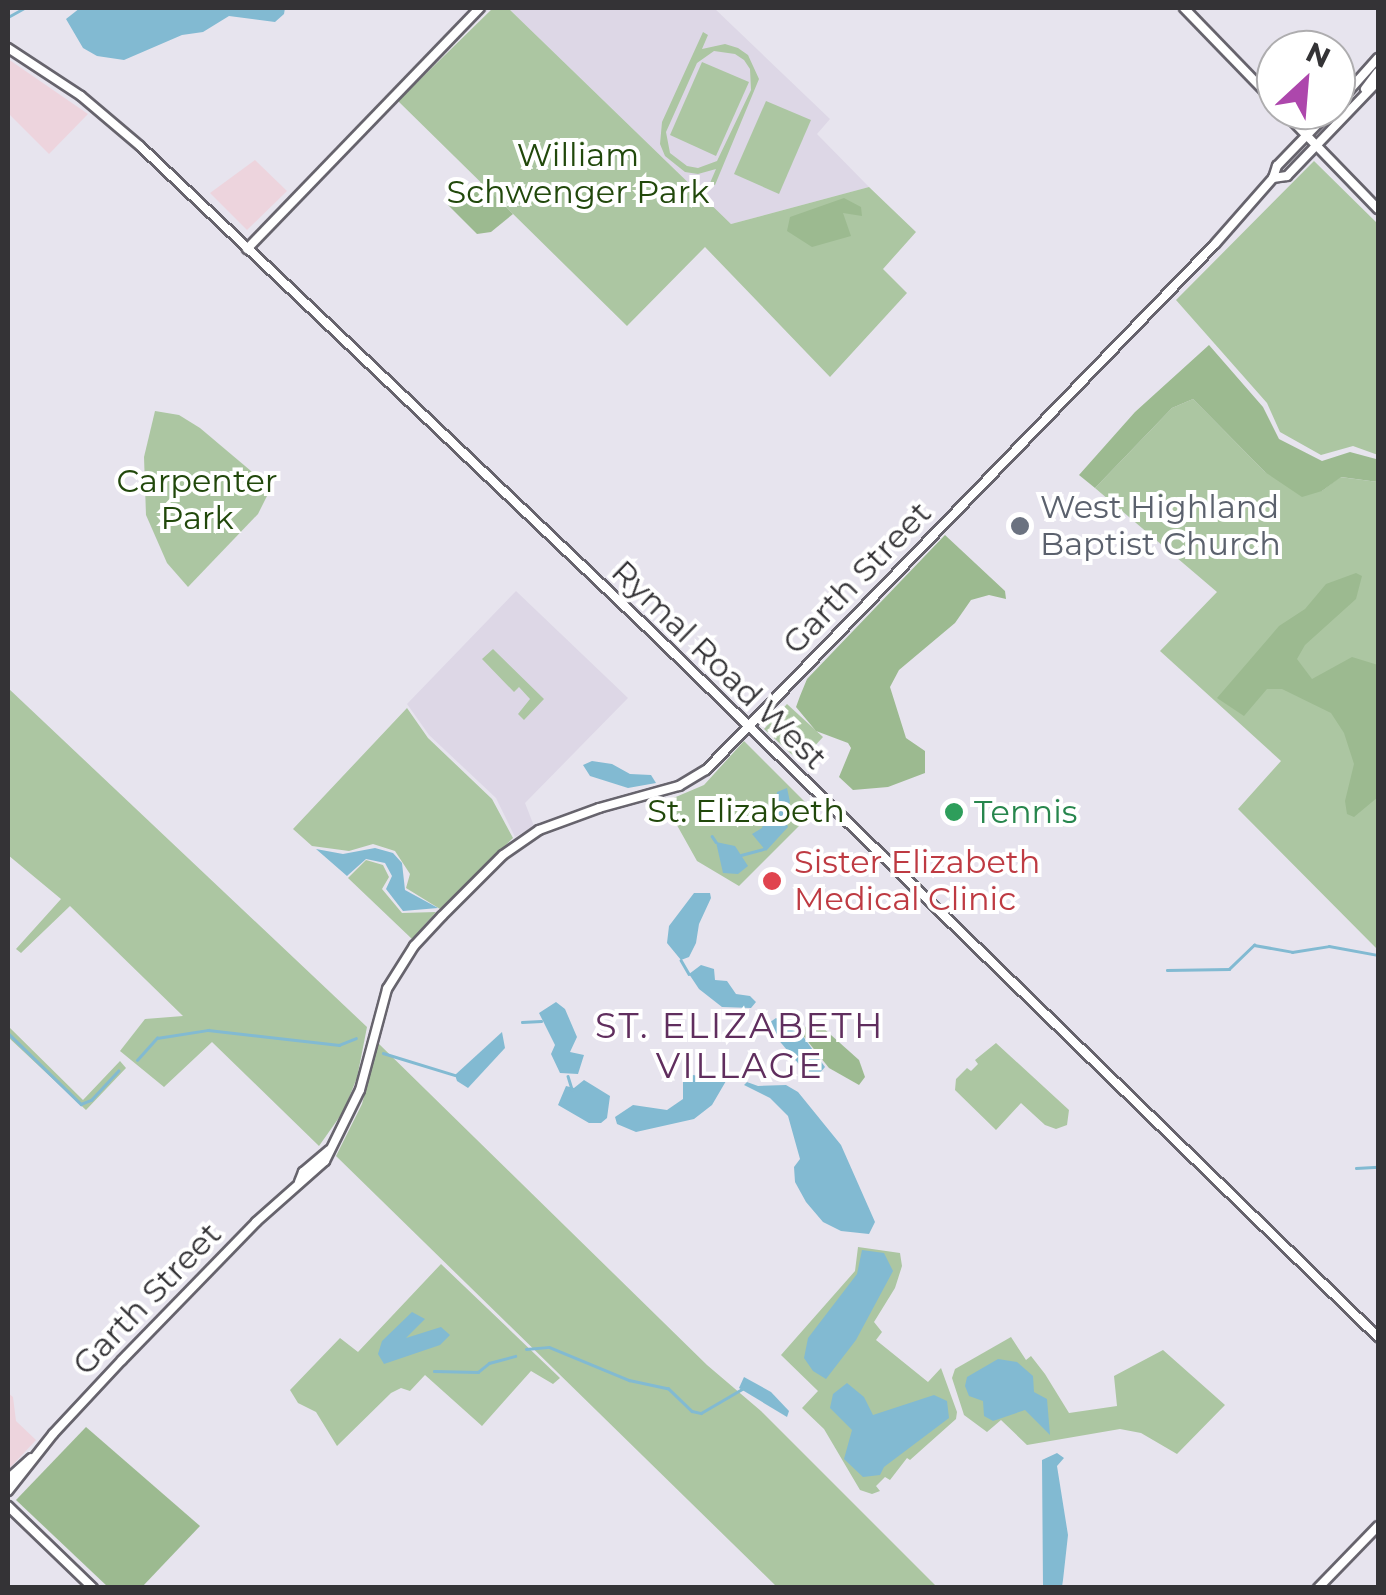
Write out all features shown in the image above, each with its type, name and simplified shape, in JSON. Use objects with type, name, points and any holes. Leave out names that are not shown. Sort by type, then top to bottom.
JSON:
[{"type":"main road","points":[[246,249],[480,8]]},
{"type":"main road","points":[[1184,8],[1256,83]]},
{"type":"main road","name":"Rymal Road West","points":[[8,48],[105,115],[652,633],[1378,1338]]},
{"type":"main road","name":"Garth Street","points":[[1356,82],[1378,58]]},
{"type":"main road","points":[[1356,102],[1378,72]]},
{"type":"main road","name":"Garth Street","points":[[1356,105],[1378,81]]},
{"type":"main road","points":[[1300,130],[1378,209]]},
{"type":"main road","name":"Garth Street","points":[[8,1478],[325,1161],[360,1090],[387,988],[404,960],[442,916],[524,839],[565,818],[684,784],[706,770],[1215,244],[1273,178],[1277,166],[1312,130]]},
{"type":"main road","name":"Garth Street","points":[[1273,178],[1287,176],[1333,130]]},
{"type":"main road","name":"Garth Street","points":[[8,1491],[34,1456]]},
{"type":"main road","points":[[8,1506],[93,1588]]},
{"type":"main road","points":[[1318,1588],[1378,1526]]},
{"type":"shaded area","points":[[508,8],[714,8],[830,119],[817,134],[869,187],[731,224]]},
{"type":"shaded area","points":[[8,59],[88,114],[49,154],[8,113]]},
{"type":"shaded area","points":[[255,160],[287,191],[247,230],[210,193]]},
{"type":"shaded area","points":[[516,591],[628,698],[525,803],[534,826],[515,837],[496,798],[429,735],[407,704]]},
{"type":"shaded area","points":[[8,1393],[13,1397],[16,1421],[36,1440],[8,1470]]},
{"type":"green space","name":"William Schwenger Park","points":[[493,8],[508,8],[731,224],[869,187],[916,232],[883,269],[907,293],[830,377],[705,247],[627,326],[398,101]]},
{"type":"green space","points":[[703,32],[708,35],[702,49],[725,44],[748,55],[759,79],[715,185],[710,183],[716,169],[698,174],[685,172],[665,156],[660,144],[662,122]],"holes":[[[714,51],[735,54],[750,69],[751,90],[717,161],[698,168],[687,166],[670,153],[666,132],[697,63]]]},
{"type":"green space","points":[[702,62],[749,82],[716,156],[670,135]]},
{"type":"green space","points":[[766,101],[811,120],[779,194],[734,174]]},
{"type":"green space","points":[[1314,161],[1378,224],[1378,455],[1353,446],[1321,455],[1280,432],[1267,403],[1176,300]]},
{"type":"green space","points":[[481,182],[513,214],[491,232],[477,234],[446,203]]},
{"type":"green space","points":[[844,198],[861,207],[862,216],[843,213],[851,236],[812,247],[787,231],[790,217]]},
{"type":"green space","points":[[1209,345],[1263,407],[1279,439],[1322,461],[1350,452],[1376,459],[1378,482],[1341,477],[1322,491],[1302,497],[1265,472],[1193,399],[1172,408],[1095,488],[1079,475],[1135,412]]},
{"type":"green space","points":[[1193,399],[1265,472],[1322,491],[1340,477],[1378,482],[1378,950],[1238,809],[1281,761],[1160,651],[1217,592],[1095,488],[1172,408]]},
{"type":"green space","name":"Carpenter Park","points":[[155,411],[179,415],[200,428],[271,488],[258,514],[188,587],[167,563],[146,515],[144,457]]},
{"type":"green space","points":[[945,535],[1005,591],[1006,599],[989,595],[971,600],[955,623],[899,670],[890,687],[906,738],[925,751],[925,773],[888,787],[853,790],[839,777],[851,748],[848,743],[816,731],[796,707],[807,679]]},
{"type":"green space","points":[[1356,573],[1362,576],[1356,599],[1305,645],[1297,659],[1312,679],[1352,657],[1378,665],[1378,797],[1354,817],[1347,814],[1345,801],[1354,764],[1344,733],[1331,713],[1282,689],[1267,689],[1244,716],[1217,698],[1279,626],[1305,609],[1326,584]]},
{"type":"green space","points":[[493,649],[544,699],[524,720],[518,714],[530,699],[519,687],[514,692],[482,659]]},
{"type":"green space","points":[[8,688],[367,1027],[357,1078],[343,1112],[319,1146],[212,1042],[164,1087],[120,1051],[145,1019],[183,1016],[70,906],[21,953],[16,949],[61,899],[8,855]]},
{"type":"green space","points":[[787,704],[823,737],[800,762],[764,729]]},
{"type":"green space","points":[[407,708],[428,738],[492,799],[513,838],[440,909],[406,888],[410,874],[395,851],[373,844],[349,851],[312,846],[293,829]]},
{"type":"green space","name":"St. Elizabeth","points":[[744,741],[814,811],[739,886],[697,861],[664,802],[704,785]]},
{"type":"green space","points":[[366,860],[383,865],[389,877],[382,889],[402,913],[436,912],[412,939],[348,878]]},
{"type":"green space","points":[[812,1018],[859,1060],[865,1077],[859,1085],[829,1068],[801,1033]]},
{"type":"green space","points":[[8,1026],[83,1100],[120,1061],[126,1068],[86,1110],[8,1037]]},
{"type":"green space","points":[[378,1043],[707,1365],[761,1411],[937,1587],[777,1587],[336,1156],[362,1104]]},
{"type":"green space","points":[[996,1043],[1069,1110],[1067,1125],[1056,1129],[1045,1125],[1021,1103],[996,1130],[955,1090],[956,1079],[967,1068],[971,1071],[978,1064],[975,1060]]},
{"type":"green space","points":[[858,1247],[900,1253],[902,1266],[895,1288],[874,1322],[882,1332],[876,1340],[928,1382],[941,1368],[957,1412],[956,1419],[910,1460],[907,1458],[890,1480],[885,1477],[876,1486],[880,1491],[872,1494],[860,1490],[824,1429],[802,1408],[818,1391],[781,1355],[855,1271]]},
{"type":"green space","points":[[441,1264],[560,1378],[553,1384],[531,1371],[482,1426],[425,1375],[410,1391],[401,1388],[391,1393],[337,1446],[316,1412],[298,1403],[290,1390],[340,1338],[358,1352]]},
{"type":"green space","points":[[1011,1337],[1026,1360],[1031,1356],[1045,1374],[1069,1413],[1117,1406],[1114,1376],[1163,1350],[1225,1405],[1177,1454],[1141,1433],[1120,1429],[1027,1445],[1001,1420],[987,1432],[964,1415],[952,1378],[955,1369]]},
{"type":"green space","points":[[86,1427],[200,1526],[142,1587],[108,1587],[16,1500]]},
{"type":"water","points":[[80,8],[285,8],[275,22],[229,16],[203,32],[182,35],[124,60],[97,56],[83,48],[66,19]]},
{"type":"water","points":[[592,761],[612,764],[630,774],[651,775],[656,783],[628,788],[590,776],[583,765]]},
{"type":"water","points":[[787,788],[790,802],[783,815],[788,827],[766,851],[752,834],[762,828],[767,810],[775,806],[777,792]]},
{"type":"water","points":[[716,842],[735,846],[748,866],[738,874],[723,873]]},
{"type":"water","points":[[375,848],[393,853],[402,863],[405,890],[438,908],[403,911],[386,889],[392,876],[385,863],[366,859],[347,876],[316,849],[343,854]]},
{"type":"water","points":[[694,893],[710,893],[711,898],[699,924],[696,943],[689,957],[681,960],[667,943],[669,926]]},
{"type":"water","points":[[701,965],[714,969],[715,980],[727,981],[736,994],[750,996],[756,1002],[751,1008],[722,1007],[699,989],[689,974]]},
{"type":"water","points":[[556,1002],[565,1009],[577,1037],[570,1052],[584,1055],[578,1074],[560,1073],[551,1054],[555,1045],[539,1013]]},
{"type":"water","points":[[776,1018],[800,1032],[825,1067],[813,1081],[766,1025]]},
{"type":"water","points":[[502,1032],[505,1048],[468,1088],[457,1081],[455,1075]]},
{"type":"water","points":[[693,1075],[726,1081],[712,1105],[694,1119],[636,1132],[617,1124],[615,1117],[633,1105],[667,1110],[683,1099],[683,1079]]},
{"type":"water","points":[[584,1080],[610,1096],[607,1118],[601,1123],[589,1123],[558,1105],[566,1086],[574,1088]]},
{"type":"water","points":[[747,1082],[758,1086],[786,1085],[798,1092],[841,1145],[875,1222],[869,1234],[841,1231],[823,1222],[806,1202],[795,1182],[794,1167],[800,1159],[788,1116],[770,1098],[744,1085]]},
{"type":"water","points":[[862,1250],[884,1253],[893,1271],[856,1340],[826,1379],[813,1371],[804,1358],[808,1338],[857,1274]]},
{"type":"water","points":[[412,1312],[425,1319],[406,1338],[441,1327],[450,1335],[440,1345],[384,1364],[378,1354],[382,1341]]},
{"type":"water","points":[[998,1359],[1017,1362],[1033,1376],[1034,1392],[1047,1399],[1050,1435],[1025,1410],[993,1421],[984,1416],[983,1401],[969,1396],[967,1377]]},
{"type":"water","points":[[744,1377],[771,1392],[789,1411],[787,1417],[739,1388]]},
{"type":"water","points":[[847,1383],[864,1397],[873,1415],[934,1395],[947,1401],[949,1418],[884,1467],[880,1475],[863,1477],[844,1459],[852,1430],[830,1408],[833,1394]]},
{"type":"water","points":[[1057,1453],[1064,1458],[1057,1466],[1068,1535],[1062,1587],[1043,1587],[1042,1460]]},
{"type":"waterway","points":[[8,17],[24,8]]},
{"type":"waterway","points":[[712,836],[716,842]]},
{"type":"waterway","points":[[741,855],[763,849]]},
{"type":"waterway","points":[[1167,970],[1229,969],[1254,945],[1292,952],[1329,946],[1378,955]]},
{"type":"waterway","points":[[681,960],[689,974]]},
{"type":"waterway","points":[[522,1022],[541,1021]]},
{"type":"waterway","points":[[137,1060],[157,1038],[208,1030],[339,1045],[356,1038]]},
{"type":"waterway","points":[[8,1033],[81,1104],[91,1100],[118,1071]]},
{"type":"waterway","points":[[383,1053],[455,1075]]},
{"type":"waterway","points":[[568,1076],[572,1089]]},
{"type":"waterway","points":[[1356,1168],[1378,1167]]},
{"type":"waterway","points":[[526,1349],[547,1347]]},
{"type":"waterway","points":[[549,1347],[629,1380],[668,1388],[692,1411],[701,1413],[742,1389]]},
{"type":"waterway","points":[[434,1371],[478,1372],[489,1363],[515,1356]]},
{"type":"place","name":"West Highland Baptist Church","points":[[1020,526]]},
{"type":"place","name":"Tennis","points":[[954,812]]},
{"type":"place","name":"Sister Elizabeth Medical Clinic","points":[[772,881]]},
{"type":"district","name":"ST. ELIZABETH VILLAGE","points":[[740,1046]]}]
